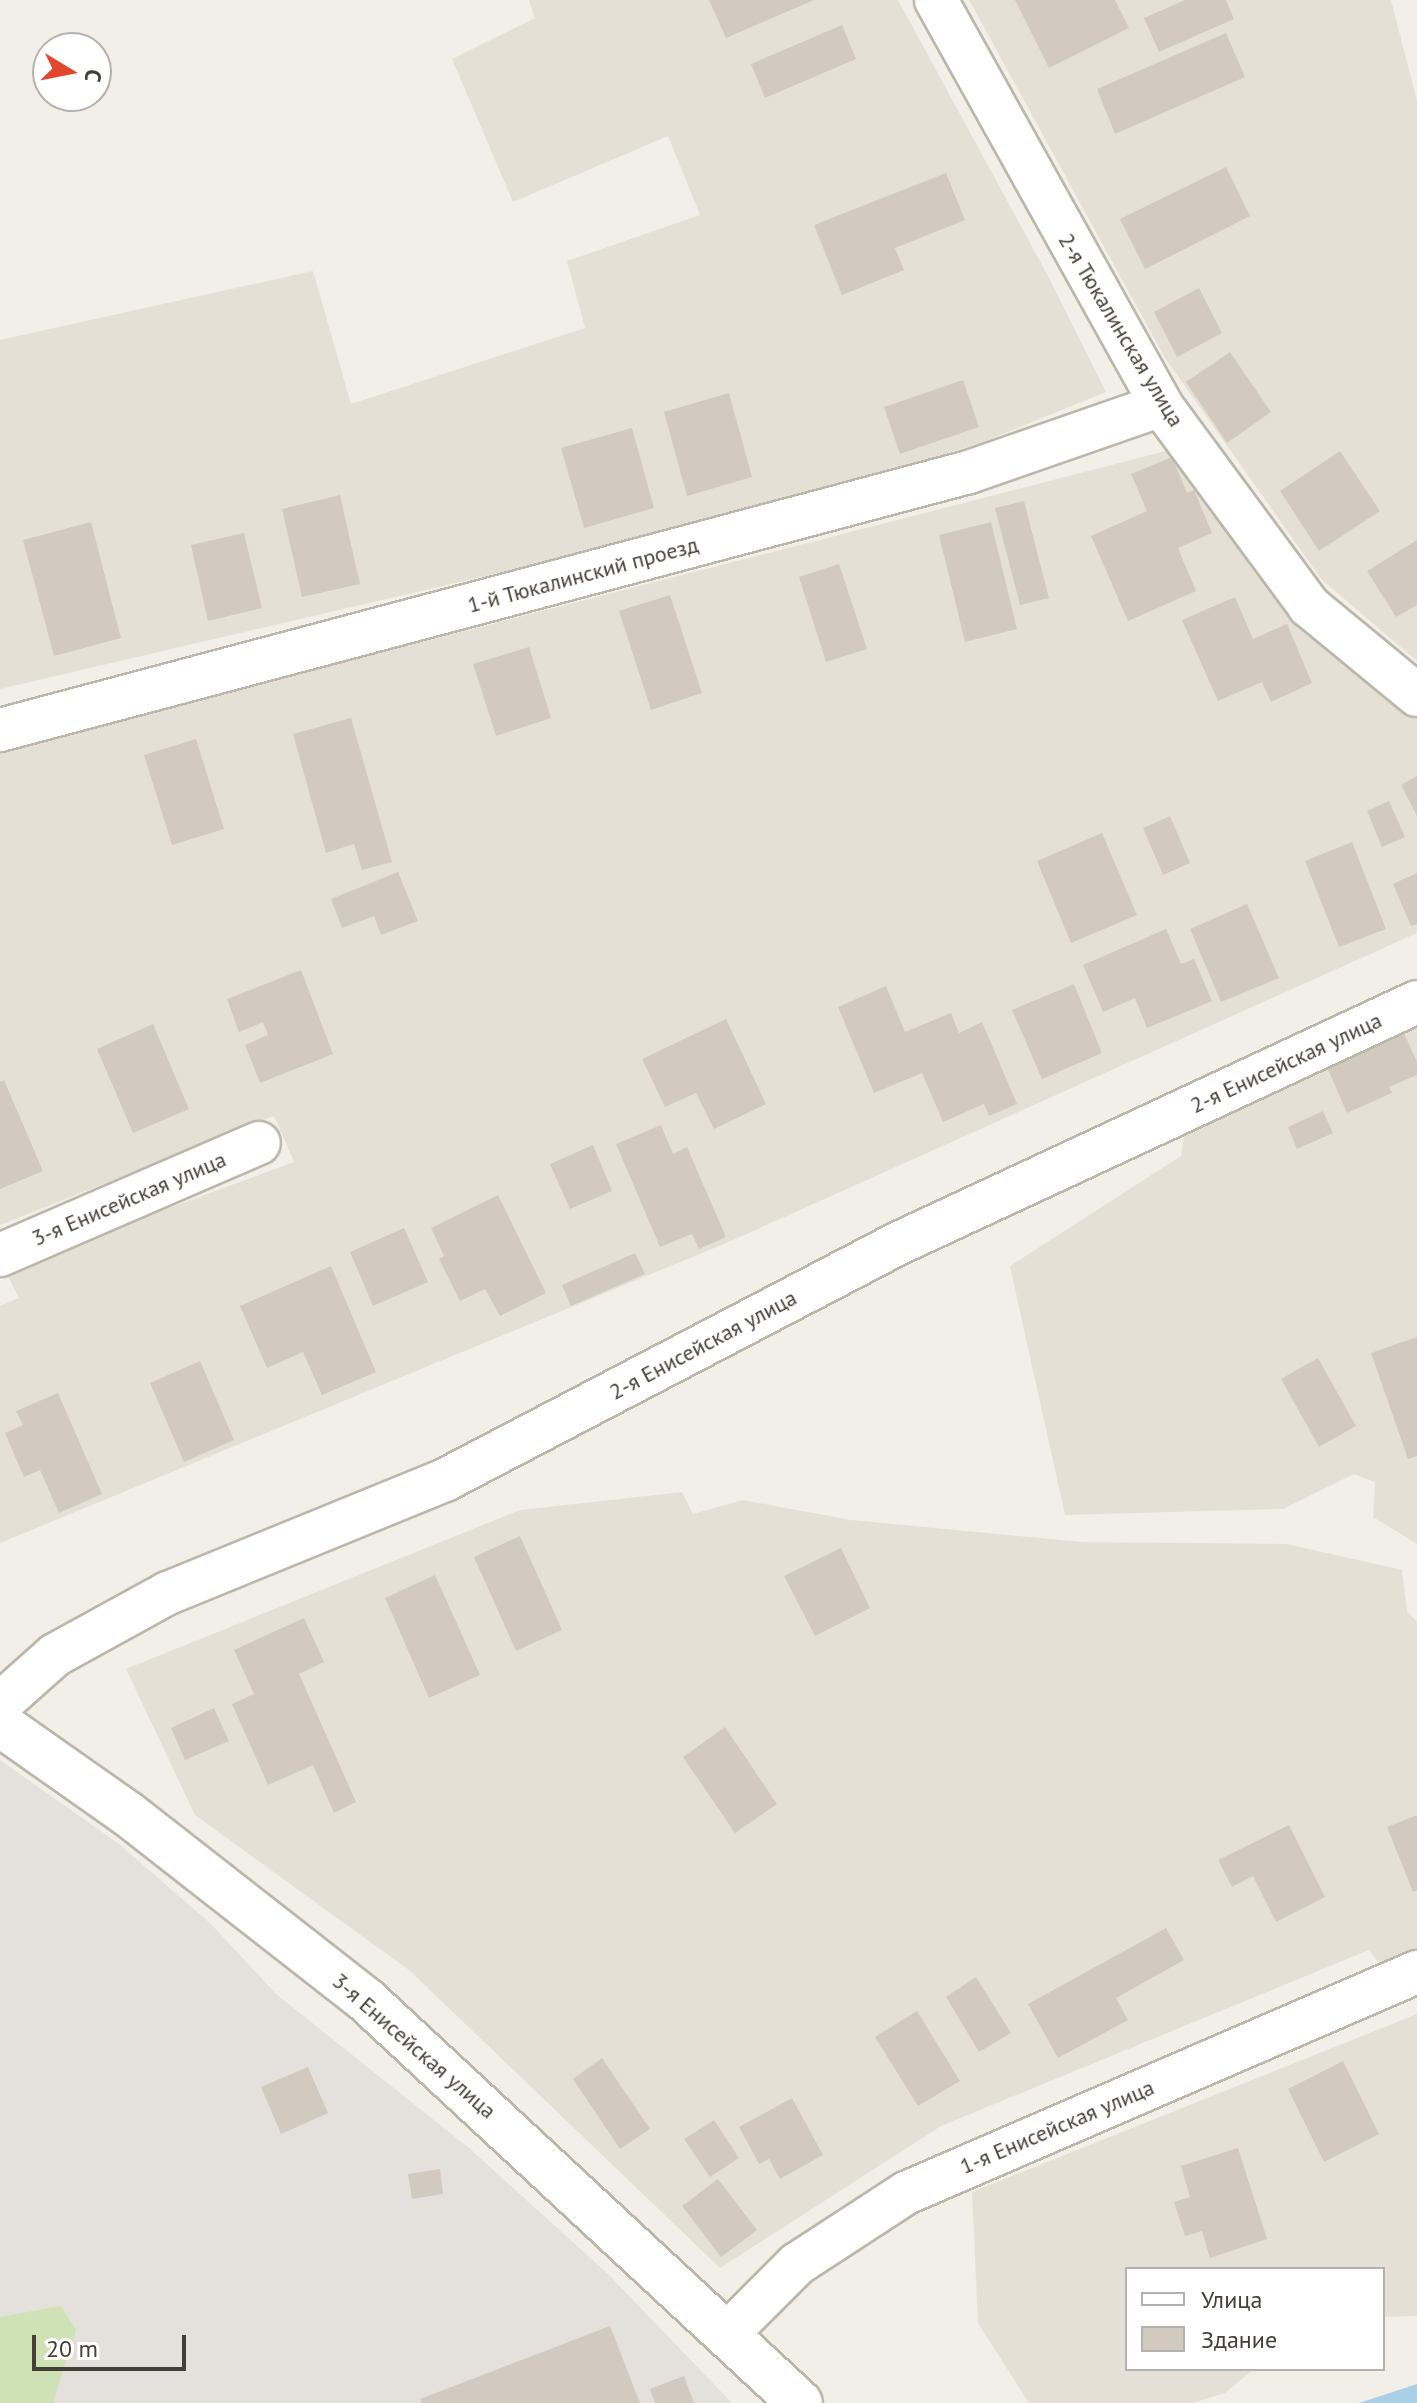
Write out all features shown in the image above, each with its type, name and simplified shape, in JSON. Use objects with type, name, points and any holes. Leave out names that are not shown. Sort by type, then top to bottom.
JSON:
[{"type":"street","name":"2-я Тюкалинская улица","points":[[936,0],[1161,405],[1309,606],[1417,695]]},
{"type":"street","name":"1-й Тюкалинский проезд","points":[[0,730],[969,472],[1161,405]]},
{"type":"street","name":"2-я Енисейская улица","points":[[0,1704],[55,1655],[168,1593],[445,1480],[899,1243],[1417,1002]]},
{"type":"street","name":"3-я Енисейская улица","points":[[0,1255],[259,1143]]},
{"type":"street","name":"3-я Енисейская улица","points":[[0,1724],[128,1814],[366,2000],[800,2403]]},
{"type":"street","name":"1-я Енисейская улица","points":[[728,2333],[797,2264],[906,2193],[1417,1972]]},
{"type":"shaded area","points":[[529,0],[898,0],[1048,276],[1106,392],[983,442],[764,511],[0,689],[0,340],[313,271],[351,404],[585,328],[567,261],[700,215],[668,136],[513,202],[452,59],[535,18]]},
{"type":"shaded area","points":[[969,0],[1391,0],[1417,101],[1417,661],[1322,580],[1165,358]]},
{"type":"shaded area","points":[[1170,450],[1355,675],[1417,713],[1417,933],[731,1241],[0,1543],[0,1306],[19,1298],[4,1269],[294,1162],[274,1116],[0,1225],[0,754],[242,688]]},
{"type":"shaded area","points":[[1417,1022],[1417,1544],[1373,1517],[1375,1482],[1354,1474],[1283,1509],[1065,1515],[1010,1266],[1181,1156],[1185,1130]]},
{"type":"shaded area","points":[[682,1492],[693,1514],[743,1500],[851,1520],[1082,1542],[1287,1544],[1402,1570],[1407,1611],[1417,1622],[1417,1949],[1380,1964],[1369,1950],[941,2126],[720,2268],[409,1970],[195,1815],[126,1669],[520,1510]]},
{"type":"shaded area","points":[[0,1760],[119,1844],[211,1924],[276,1994],[469,2148],[608,2274],[732,2403],[0,2403]]},
{"type":"shaded area","points":[[1417,2014],[1417,2316],[1385,2317],[1385,2267],[1125,2267],[1125,2371],[1252,2371],[1225,2393],[1193,2403],[1029,2403],[978,2323],[972,2192]]},
{"type":"green space","points":[[61,2306],[76,2330],[53,2403],[0,2403],[0,2317]]},
{"type":"water","points":[[1417,2384],[1417,2403],[1359,2403]]},
{"type":"building","points":[[709,0],[814,0],[726,38]]},
{"type":"building","points":[[1015,0],[1115,0],[1129,28],[1049,68]]},
{"type":"building","points":[[1185,0],[1226,0],[1234,19],[1159,52],[1144,18]]},
{"type":"building","points":[[842,25],[856,59],[765,98],[751,64]]},
{"type":"building","points":[[1226,33],[1245,77],[1115,134],[1097,89]]},
{"type":"building","points":[[1226,167],[1250,216],[1145,269],[1120,219]]},
{"type":"building","points":[[946,173],[965,220],[895,248],[904,270],[842,295],[814,225]]},
{"type":"building","points":[[1199,288],[1222,333],[1177,357],[1154,312]]},
{"type":"building","points":[[1230,352],[1271,412],[1227,443],[1186,382]]},
{"type":"building","points":[[963,380],[979,427],[900,454],[884,407]]},
{"type":"building","points":[[729,393],[752,477],[687,496],[664,412]]},
{"type":"building","points":[[632,428],[654,508],[584,528],[561,448]]},
{"type":"building","points":[[1340,451],[1380,511],[1319,551],[1280,491]]},
{"type":"building","points":[[1172,457],[1187,493],[1194,490],[1212,533],[1178,548],[1196,591],[1128,621],[1091,536],[1147,511],[1131,474]]},
{"type":"building","points":[[340,495],[360,584],[302,597],[282,509]]},
{"type":"building","points":[[1024,501],[1049,598],[1020,605],[995,508]]},
{"type":"building","points":[[91,522],[121,638],[54,656],[23,540]]},
{"type":"building","points":[[991,522],[1017,629],[965,642],[939,535]]},
{"type":"building","points":[[244,533],[262,608],[208,621],[191,545]]},
{"type":"building","points":[[1417,540],[1417,605],[1396,617],[1367,571]]},
{"type":"building","points":[[839,564],[867,649],[826,662],[799,577]]},
{"type":"building","points":[[670,595],[702,693],[651,710],[619,611]]},
{"type":"building","points":[[1235,597],[1253,639],[1287,624],[1312,683],[1271,702],[1262,682],[1218,701],[1182,620]]},
{"type":"building","points":[[529,647],[551,718],[496,736],[473,664]]},
{"type":"building","points":[[351,718],[392,862],[362,870],[354,844],[326,853],[293,734]]},
{"type":"building","points":[[196,739],[224,829],[172,845],[144,755]]},
{"type":"building","points":[[1417,776],[1417,816],[1401,785]]},
{"type":"building","points":[[1389,801],[1405,837],[1382,847],[1367,811]]},
{"type":"building","points":[[1170,816],[1190,863],[1163,875],[1143,828]]},
{"type":"building","points":[[1102,833],[1137,915],[1071,943],[1037,861]]},
{"type":"building","points":[[1352,842],[1386,929],[1339,947],[1305,861]]},
{"type":"building","points":[[398,872],[418,921],[381,935],[374,916],[342,928],[331,899]]},
{"type":"building","points":[[1417,873],[1417,924],[1411,926],[1393,884]]},
{"type":"building","points":[[1247,904],[1279,978],[1221,1002],[1190,929]]},
{"type":"building","points":[[1166,929],[1181,964],[1194,959],[1212,1001],[1147,1028],[1135,998],[1103,1012],[1083,965]]},
{"type":"building","points":[[301,970],[333,1054],[260,1083],[245,1045],[268,1035],[263,1022],[239,1032],[227,999]]},
{"type":"building","points":[[1074,984],[1102,1053],[1042,1079],[1012,1010]]},
{"type":"building","points":[[886,986],[905,1032],[951,1013],[959,1033],[982,1022],[1017,1104],[989,1116],[984,1104],[943,1122],[922,1073],[874,1093],[838,1007]]},
{"type":"building","points":[[726,1019],[766,1104],[714,1129],[696,1093],[665,1107],[642,1059]]},
{"type":"building","points":[[153,1024],[189,1109],[133,1133],[97,1049]]},
{"type":"building","points":[[1404,1033],[1417,1062],[1417,1075],[1389,1087],[1392,1093],[1347,1113],[1327,1067]]},
{"type":"building","points":[[4,1080],[43,1171],[0,1189],[0,1082]]},
{"type":"building","points":[[1323,1111],[1333,1133],[1297,1149],[1288,1127]]},
{"type":"building","points":[[661,1125],[673,1154],[687,1147],[726,1237],[699,1249],[692,1234],[660,1247],[616,1144]]},
{"type":"building","points":[[593,1145],[612,1191],[570,1209],[550,1164]]},
{"type":"building","points":[[498,1195],[546,1293],[500,1316],[485,1289],[460,1301],[439,1259],[444,1256],[431,1228]]},
{"type":"building","points":[[404,1228],[428,1282],[373,1306],[350,1252]]},
{"type":"building","points":[[635,1253],[645,1274],[571,1306],[562,1285]]},
{"type":"building","points":[[331,1266],[376,1372],[322,1395],[303,1352],[267,1368],[240,1306]]},
{"type":"building","points":[[1417,1337],[1417,1456],[1408,1459],[1371,1353]]},
{"type":"building","points":[[1318,1358],[1356,1426],[1319,1447],[1281,1379]]},
{"type":"building","points":[[200,1361],[234,1440],[184,1462],[150,1383]]},
{"type":"building","points":[[58,1393],[102,1494],[59,1513],[40,1470],[24,1477],[5,1433],[23,1425],[16,1411]]},
{"type":"building","points":[[520,1536],[562,1630],[516,1651],[474,1557]]},
{"type":"building","points":[[841,1548],[870,1608],[815,1636],[784,1576]]},
{"type":"building","points":[[435,1575],[480,1675],[429,1698],[385,1598]]},
{"type":"building","points":[[304,1618],[324,1662],[299,1674],[356,1802],[334,1813],[313,1765],[268,1785],[232,1704],[254,1694],[234,1650]]},
{"type":"building","points":[[214,1708],[229,1741],[185,1760],[171,1728]]},
{"type":"building","points":[[725,1727],[777,1804],[735,1833],[683,1757]]},
{"type":"building","points":[[1417,1815],[1417,1890],[1413,1892],[1387,1827]]},
{"type":"building","points":[[1289,1825],[1325,1897],[1276,1922],[1253,1876],[1232,1887],[1218,1860]]},
{"type":"building","points":[[1166,1928],[1184,1960],[1116,1998],[1128,2020],[1058,2058],[1028,2004]]},
{"type":"building","points":[[976,1977],[1011,2033],[979,2052],[946,1997]]},
{"type":"building","points":[[917,2011],[960,2081],[918,2106],[875,2037]]},
{"type":"building","points":[[602,2058],[650,2129],[620,2149],[573,2079]]},
{"type":"building","points":[[1343,2061],[1379,2134],[1324,2162],[1288,2089]]},
{"type":"building","points":[[308,2067],[328,2113],[281,2134],[261,2087]]},
{"type":"building","points":[[792,2098],[823,2155],[780,2179],[769,2159],[759,2164],[739,2127]]},
{"type":"building","points":[[714,2120],[739,2158],[710,2177],[684,2139]]},
{"type":"building","points":[[1238,2148],[1267,2239],[1210,2258],[1202,2231],[1185,2236],[1174,2202],[1190,2197],[1181,2166]]},
{"type":"building","points":[[440,2169],[443,2194],[412,2199],[408,2174]]},
{"type":"building","points":[[718,2179],[757,2230],[721,2257],[682,2206]]},
{"type":"building","points":[[610,2326],[640,2403],[422,2403],[420,2399]]},
{"type":"building","points":[[684,2376],[694,2403],[655,2403],[650,2389]]}]
